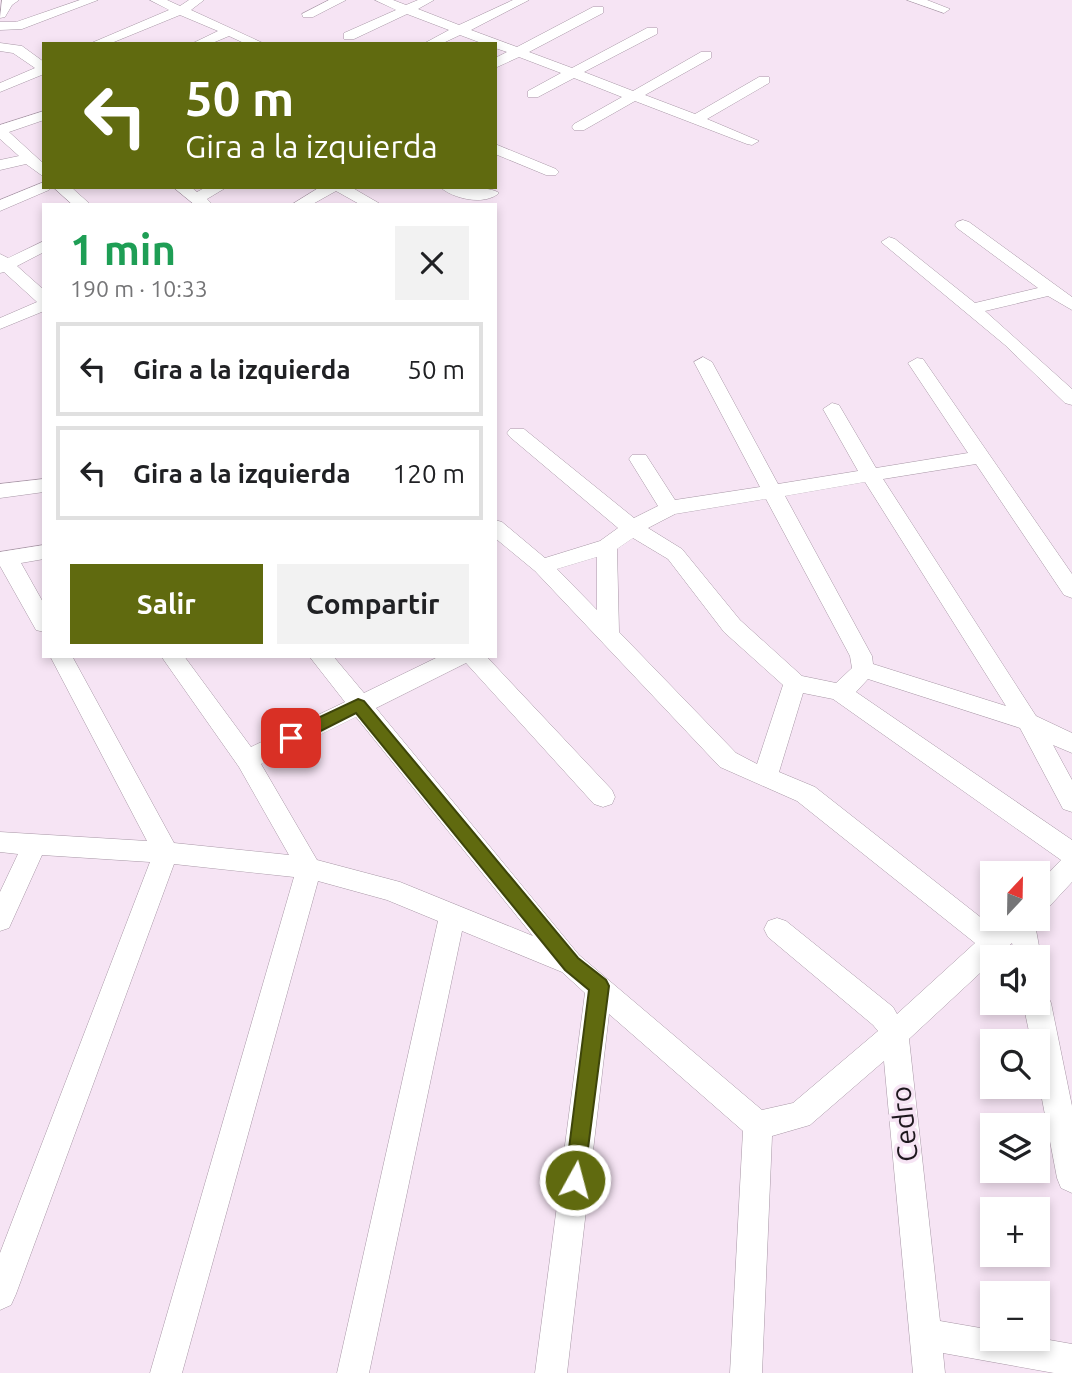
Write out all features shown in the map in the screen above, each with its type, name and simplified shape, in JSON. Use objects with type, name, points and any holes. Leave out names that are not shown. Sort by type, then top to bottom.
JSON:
[{"type":"street","points":[[0,26],[17,26],[92,0]]},
{"type":"street","points":[[156,0],[254,42]]},
{"type":"street","points":[[101,42],[182,10],[198,0]]},
{"type":"street","points":[[309,14],[340,0]]},
{"type":"street","points":[[381,0],[492,42]]},
{"type":"street","points":[[349,36],[428,0]]},
{"type":"street","points":[[434,42],[523,0]]},
{"type":"street","points":[[913,0],[944,9]]},
{"type":"street","points":[[497,63],[598,10]]},
{"type":"street","points":[[203,42],[230,31]]},
{"type":"street","points":[[533,94],[652,31]]},
{"type":"street","points":[[497,44],[752,141]]},
{"type":"street","points":[[0,47],[17,49],[42,67]]},
{"type":"street","points":[[579,127],[706,55]]},
{"type":"street","points":[[0,88],[42,69]]},
{"type":"street","points":[[695,120],[764,80]]},
{"type":"street","points":[[42,116],[0,130],[42,170]]},
{"type":"street","points":[[497,149],[551,172]]},
{"type":"street","points":[[0,165],[28,159]]},
{"type":"street","points":[[0,205],[42,188]]},
{"type":"street","points":[[63,189],[81,203]]},
{"type":"street","points":[[184,189],[200,202],[216,189]]},
{"type":"street","points":[[303,203],[328,189]]},
{"type":"street","points":[[343,189],[370,203]]},
{"type":"street","points":[[454,189],[471,195],[491,193]]},
{"type":"street","points":[[963,225],[1072,305]]},
{"type":"street","points":[[889,242],[973,309],[1072,399]]},
{"type":"street","points":[[42,247],[2,264],[42,297]]},
{"type":"street","points":[[973,309],[1051,289]]},
{"type":"street","points":[[0,324],[42,307]]},
{"type":"street","points":[[703,362],[861,656],[863,669],[853,682],[839,692]]},
{"type":"street","points":[[917,363],[1072,590]]},
{"type":"street","points":[[832,409],[871,476],[1028,722],[1072,802]]},
{"type":"street","points":[[517,433],[632,528],[676,554],[732,626],[795,683],[839,692],[1072,854]]},
{"type":"street","points":[[542,566],[607,546],[632,528],[670,508],[981,457]]},
{"type":"street","points":[[639,459],[670,508]]},
{"type":"street","points":[[0,491],[42,485]]},
{"type":"street","points":[[497,529],[542,566],[728,760],[743,770],[785,782],[806,794],[993,942]]},
{"type":"street","points":[[607,546],[608,637]]},
{"type":"street","points":[[42,552],[4,559],[42,621]]},
{"type":"street","points":[[0,1294],[166,853],[62,658]]},
{"type":"street","points":[[166,1373],[309,868],[247,760],[173,658]]},
{"type":"street","points":[[322,658],[571,964],[758,1125]]},
{"type":"street","points":[[247,760],[457,658]]},
{"type":"street","points":[[474,658],[603,797]]},
{"type":"street","points":[[863,669],[1028,722],[1072,744]]},
{"type":"street","points":[[766,775],[795,683]]},
{"type":"street","points":[[0,842],[166,853],[309,868],[391,890],[571,964]]},
{"type":"street","points":[[0,920],[35,844]]},
{"type":"street","points":[[1050,888],[1072,865]]},
{"type":"street","points":[[354,1373],[453,914]]},
{"type":"street","points":[[777,929],[883,1016],[895,1034]]},
{"type":"street","points":[[758,1125],[800,1115],[895,1034],[1006,931]]},
{"type":"street","points":[[551,1373],[599,986]]},
{"type":"street","points":[[1039,1015],[1072,1178]]},
{"type":"street","name":"Cedro","points":[[895,1034],[929,1373]]},
{"type":"street","points":[[746,1373],[758,1125]]},
{"type":"street","points":[[925,1334],[1072,1360]]},
{"type":"route","points":[[291,738],[358,705],[571,964],[599,986],[575,1180]]}]
